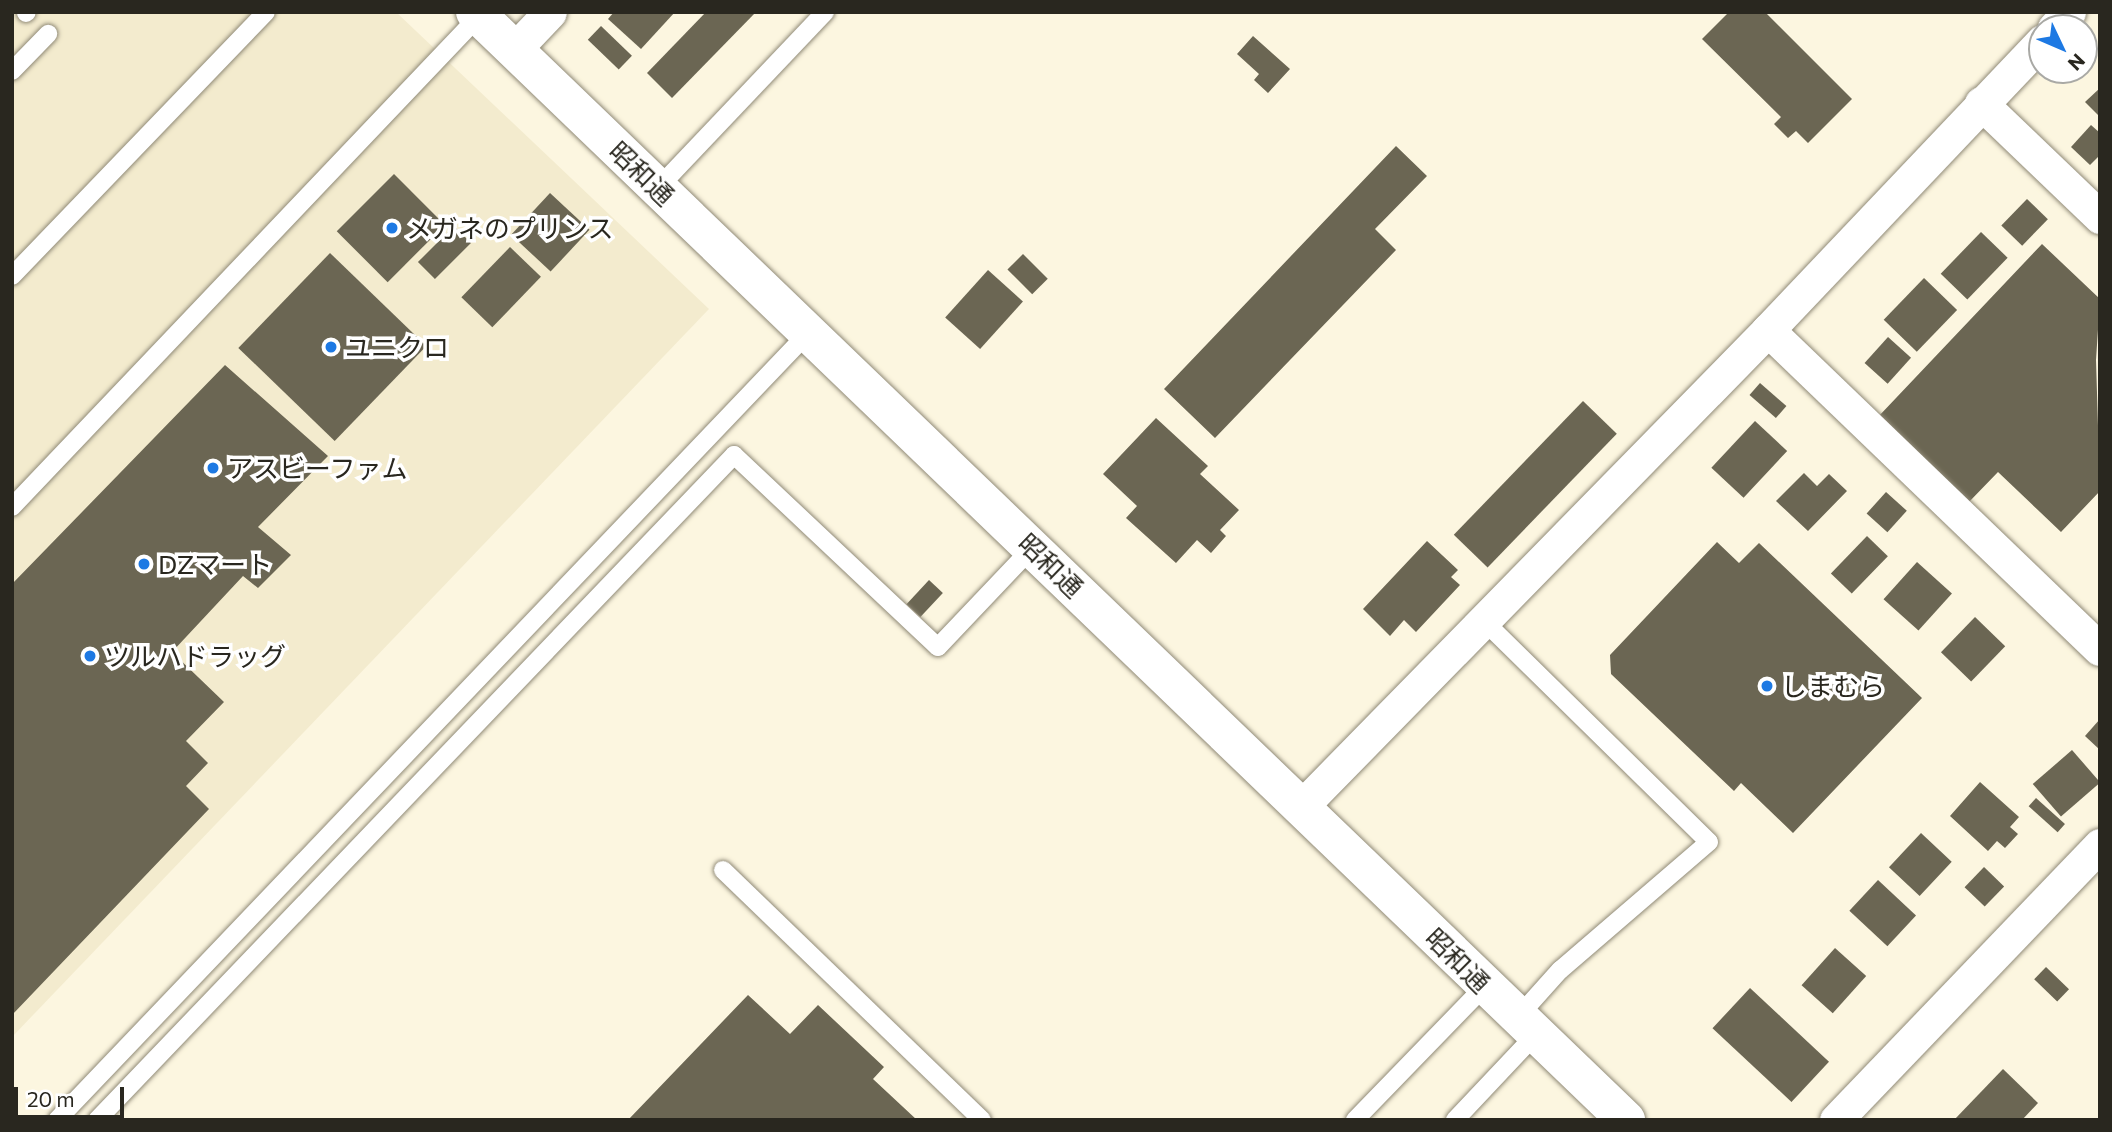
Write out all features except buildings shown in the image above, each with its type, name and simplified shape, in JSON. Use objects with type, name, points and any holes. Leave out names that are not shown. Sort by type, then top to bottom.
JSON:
[{"type":"street","points":[[514,50],[550,12]]},
{"type":"street","name":"昭和通","points":[[477,14],[1303,805],[1526,1027],[1626,1120]]},
{"type":"street","points":[[1303,805],[1768,330],[2028,55]]},
{"type":"street","points":[[1981,103],[2100,217]]},
{"type":"street","points":[[1768,330],[2100,649]]},
{"type":"street","points":[[1836,1120],[2100,845]]},
{"type":"lane","points":[[12,276],[265,12]]},
{"type":"lane","points":[[658,188],[825,12]]},
{"type":"lane","points":[[12,507],[477,14]]},
{"type":"lane","points":[[12,71],[48,34]]},
{"type":"lane","points":[[57,1120],[809,332]]},
{"type":"lane","points":[[97,1120],[734,455],[938,647],[1032,548]]},
{"type":"lane","points":[[1455,1120],[1526,1027],[1560,970],[1709,842],[1484,621]]},
{"type":"lane","points":[[723,870],[982,1120]]},
{"type":"lane","points":[[1355,1120],[1485,986]]},
{"type":"shaded area","points":[[12,12],[396,12],[709,309],[12,1037]]},
{"type":"place","name":"メガネのプリンス","points":[[392,228]]},
{"type":"place","name":"ユニクロ","points":[[331,347]]},
{"type":"place","name":"アスビーファム","points":[[213,468]]},
{"type":"place","name":"DZマート","points":[[144,564]]},
{"type":"place","name":"ツルハドラッグ","points":[[90,656]]},
{"type":"place","name":"しまむら","points":[[1767,686]]}]
